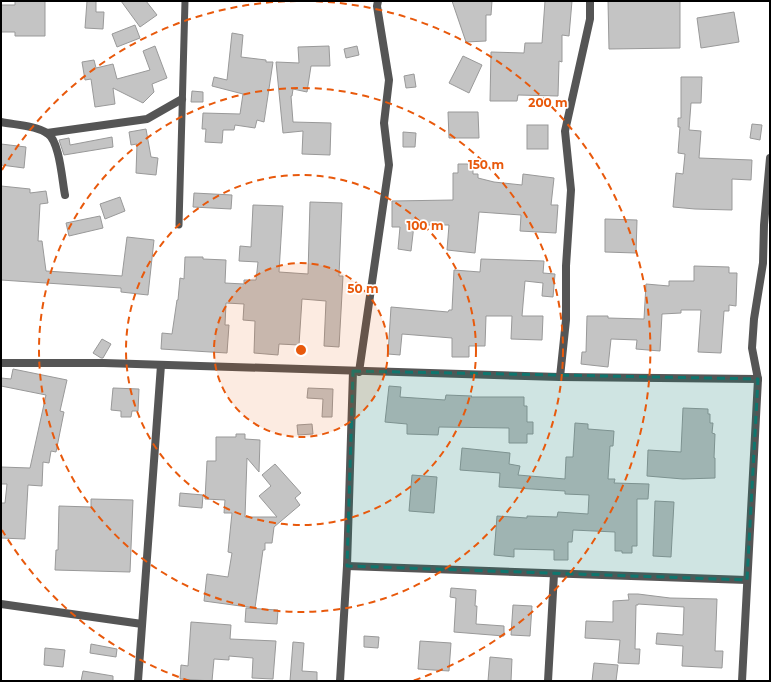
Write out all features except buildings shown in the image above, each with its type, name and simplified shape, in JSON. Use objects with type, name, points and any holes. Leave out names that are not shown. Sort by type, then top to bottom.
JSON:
[{"type":"street","points":[[340,681],[356,372],[389,165],[384,123],[389,80],[382,44],[377,6],[378,1]]},
{"type":"street","points":[[560,377],[566,320],[566,266],[571,190],[565,131],[590,19],[590,1]]},
{"type":"street","points":[[47,133],[147,119],[182,99]]},
{"type":"street","points":[[1,122],[37,128],[47,133],[55,143],[65,196]]},
{"type":"street","points":[[742,681],[758,379],[752,348],[754,319],[763,263],[770,158]]},
{"type":"street","points":[[1,363],[104,363],[356,372],[560,377],[758,379]]},
{"type":"street","points":[[138,681],[161,365]]},
{"type":"street","points":[[347,566],[747,580]]},
{"type":"street","points":[[548,681],[554,574]]},
{"type":"street","points":[[1,604],[142,624]]},
{"type":"lane","points":[[179,225],[185,1]]},
{"type":"highlighted area","points":[[353,371],[758,379],[747,580],[347,566]]}]
